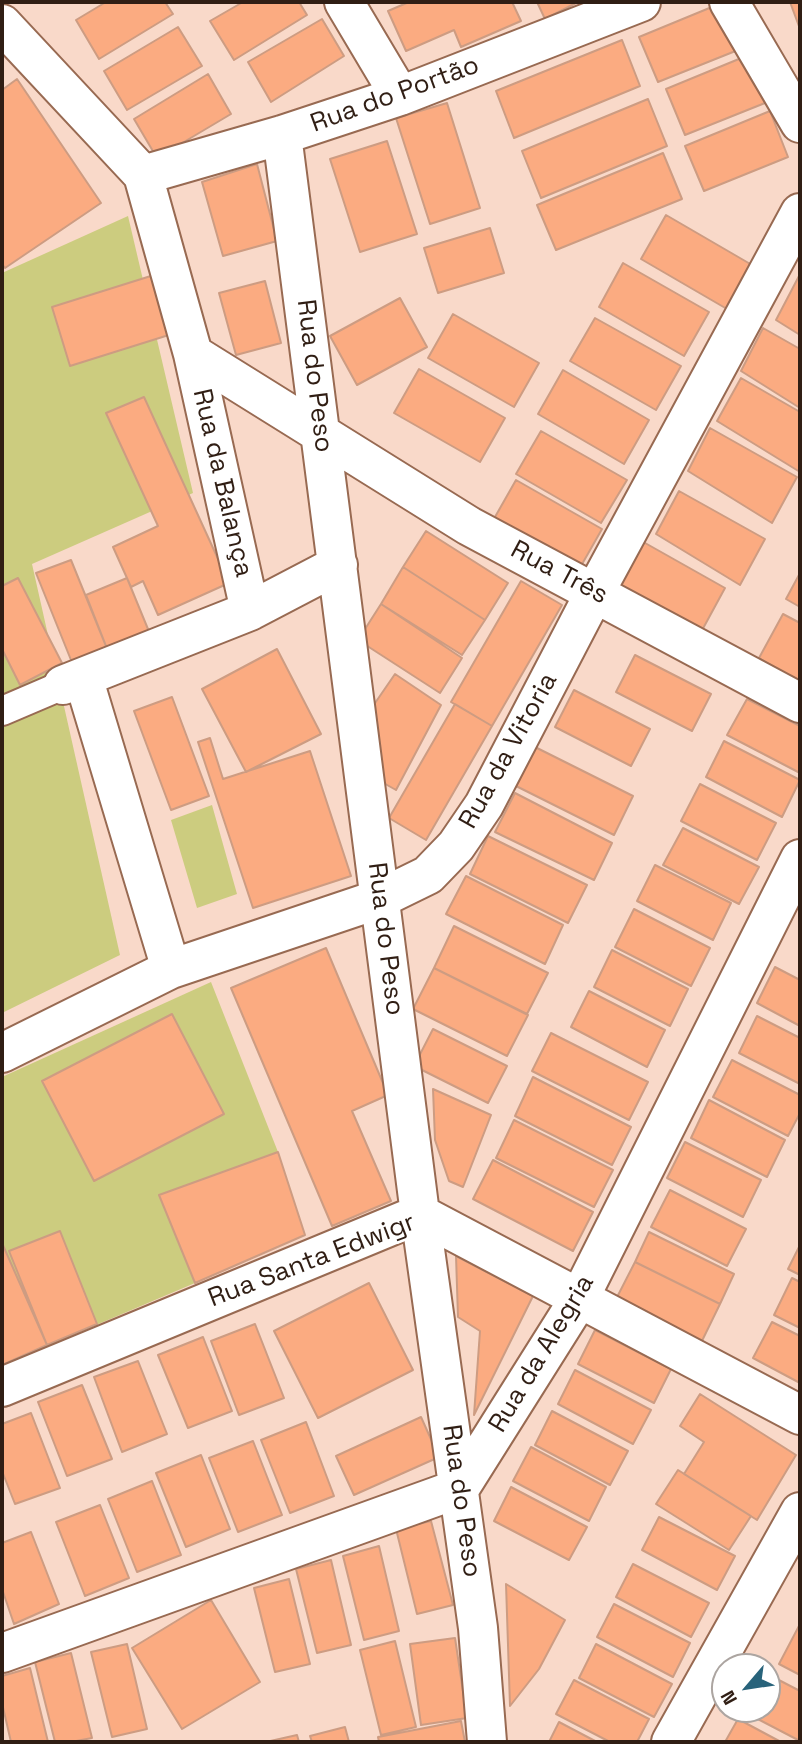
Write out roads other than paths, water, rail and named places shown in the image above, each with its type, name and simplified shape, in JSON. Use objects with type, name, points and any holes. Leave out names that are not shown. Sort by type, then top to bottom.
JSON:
[{"type":"street","points":[[344,2],[400,96]]},
{"type":"street","name":"Rua do Portão","points":[[143,175],[282,135],[400,96],[641,2]]},
{"type":"street","points":[[729,2],[800,122]]},
{"type":"street","name":"Rua da Balança","points":[[2,24],[143,175],[193,354],[250,611]]},
{"type":"street","name":"Rua do Peso","points":[[282,135],[420,1214],[478,1628],[487,1742]]},
{"type":"street","name":"Rua da Vitoria","points":[[2,1052],[171,969],[379,899],[428,875],[456,846],[484,805],[595,592],[800,213]]},
{"type":"street","name":"Rua da Balança","points":[[193,354],[322,435]]},
{"type":"street","name":"Rua Três","points":[[322,435],[470,526],[800,703]]},
{"type":"street","name":"Rua da Balança","points":[[73,681],[250,611],[338,565]]},
{"type":"street","points":[[73,681],[171,969]]},
{"type":"street","name":"Rua da Alegria","points":[[460,1488],[579,1299],[800,859]]},
{"type":"street","name":"Rua Santa Edwigr","points":[[2,1387],[420,1214],[800,1415]]},
{"type":"street","points":[[2,1653],[460,1488]]},
{"type":"street","points":[[671,1742],[800,1512]]},
{"type":"lane","points":[[2,711],[73,681]]}]
